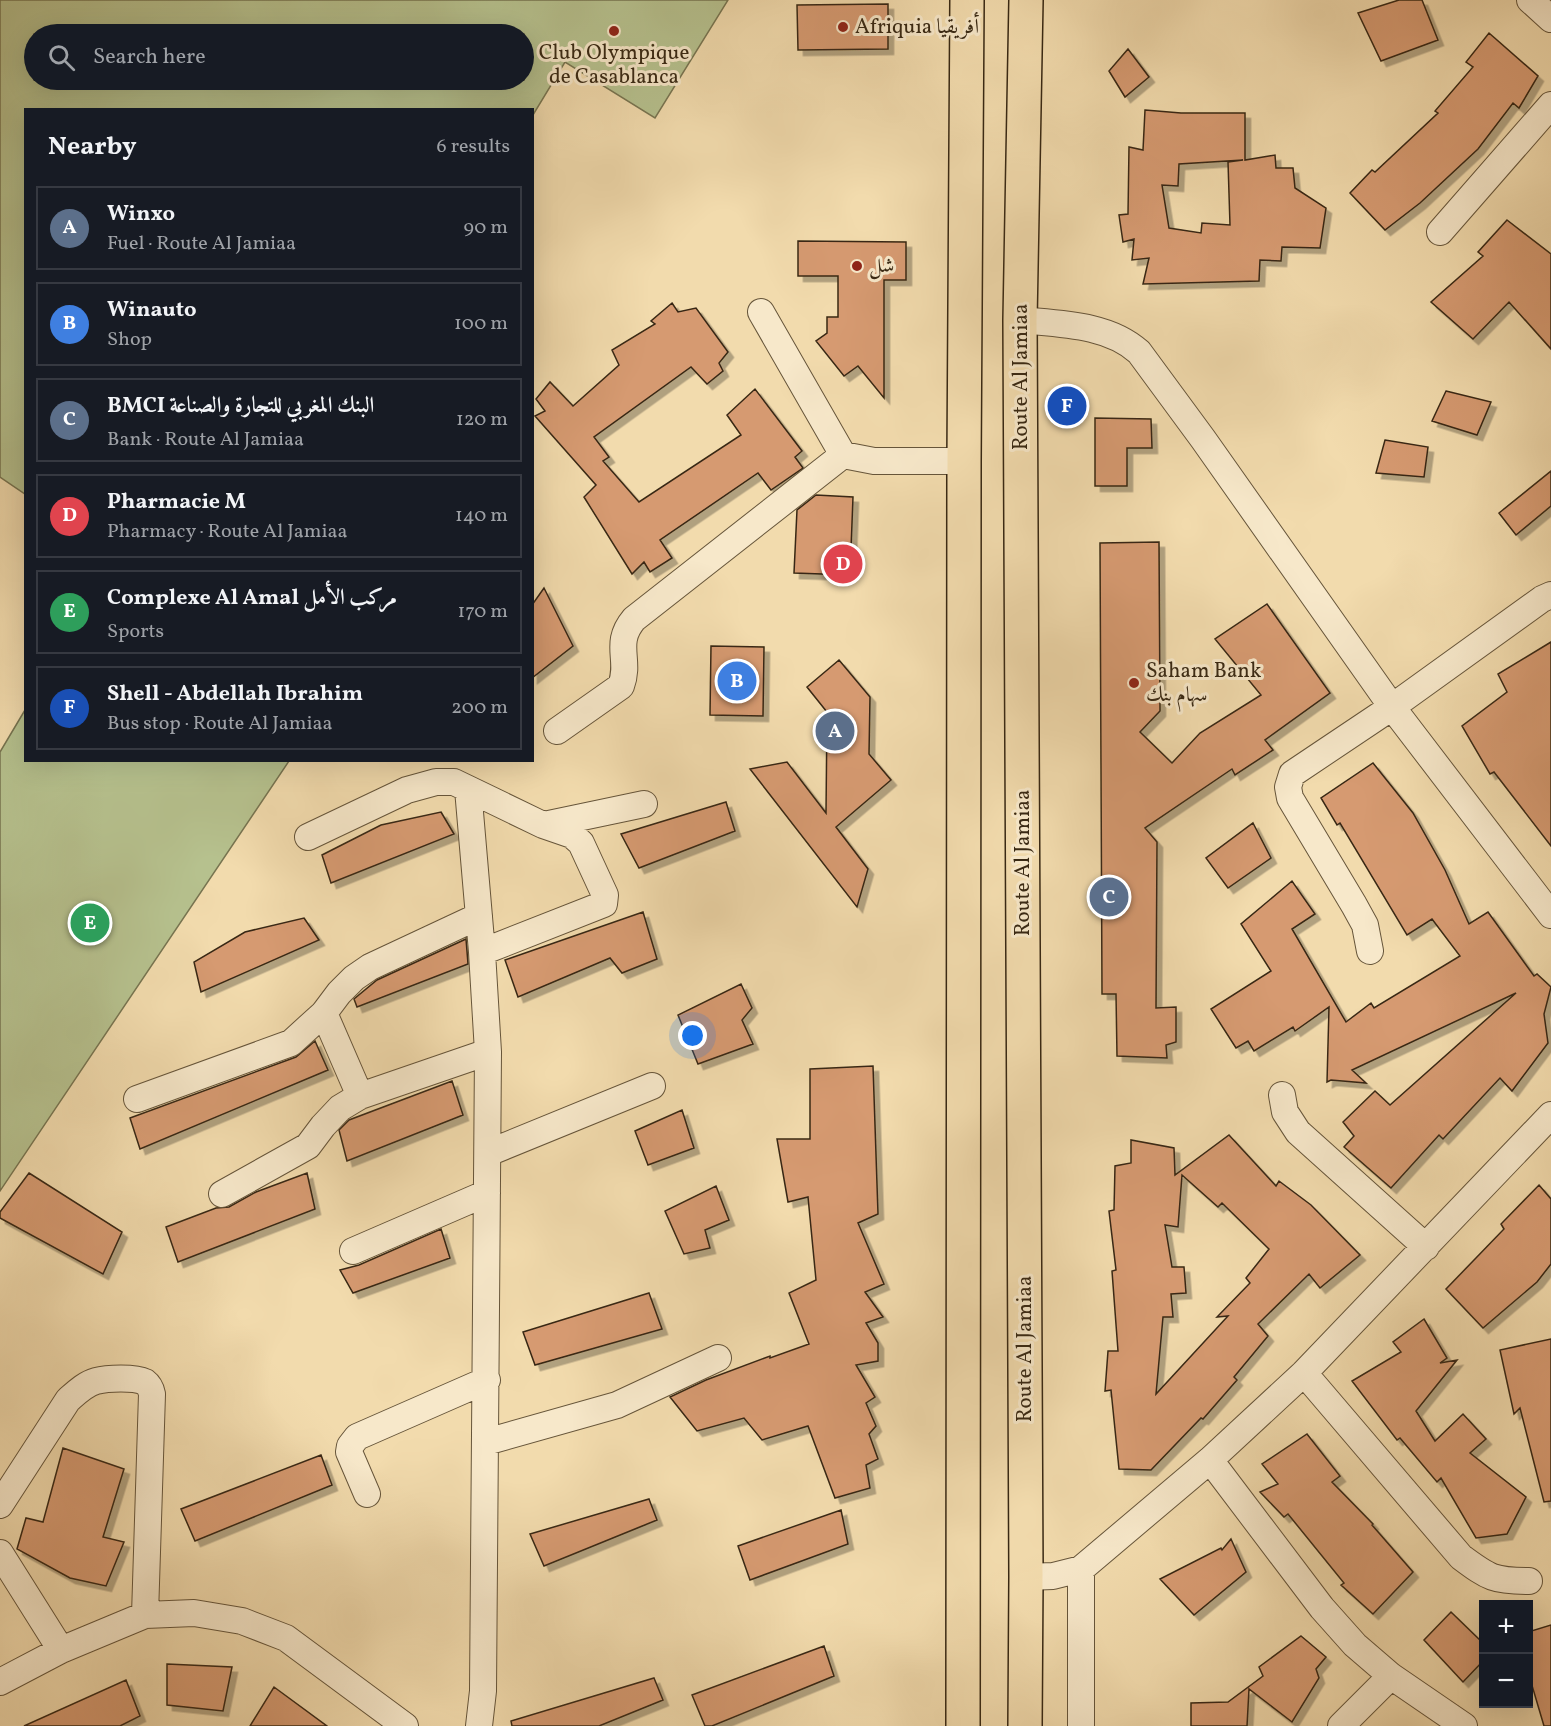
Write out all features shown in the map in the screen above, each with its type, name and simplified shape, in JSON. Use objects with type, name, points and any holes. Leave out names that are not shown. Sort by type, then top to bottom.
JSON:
[{"type":"main road","points":[[963,1726],[964,461],[967,0]]},
{"type":"main road","name":"Route Al Jamiaa","points":[[1025,1726],[1020,320],[1026,0]]},
{"type":"street","points":[[1530,0],[1551,19]]},
{"type":"street","points":[[1440,232],[1551,105]]},
{"type":"street","points":[[761,312],[843,455]]},
{"type":"street","points":[[1020,320],[1086,327],[1129,343],[1139,352],[1392,707],[1551,915]]},
{"type":"street","points":[[557,731],[621,686],[624,678],[623,636],[634,619],[843,455],[874,461],[964,461]]},
{"type":"street","points":[[1370,951],[1365,925],[1290,798],[1288,787],[1292,774],[1392,707],[1542,599],[1551,595]]},
{"type":"street","points":[[308,837],[407,790],[436,782],[454,782],[543,825],[572,835],[581,843],[605,895],[604,904],[482,952]]},
{"type":"street","points":[[468,789],[488,1052],[483,1691],[479,1726]]},
{"type":"street","points":[[543,825],[644,804]]},
{"type":"street","points":[[137,1099],[291,1043],[324,1013],[339,993],[370,967],[479,916]]},
{"type":"street","points":[[324,1013],[360,1096]]},
{"type":"street","points":[[222,1194],[308,1146],[340,1108],[360,1096],[488,1052]]},
{"type":"street","points":[[488,1153],[651,1086]]},
{"type":"street","points":[[1282,1095],[1285,1112],[1298,1132],[1426,1247]]},
{"type":"street","points":[[1026,1577],[1053,1576],[1081,1569],[1210,1460],[1304,1373],[1551,1115]]},
{"type":"street","points":[[353,1251],[488,1193]]},
{"type":"street","points":[[486,1442],[617,1405],[718,1358]]},
{"type":"street","points":[[1304,1373],[1461,1557],[1481,1573],[1501,1581],[1529,1581]]},
{"type":"street","points":[[0,1505],[68,1400],[81,1389],[96,1381],[118,1378],[143,1381],[151,1389],[152,1394],[145,1615]]},
{"type":"street","points":[[367,1494],[349,1452],[350,1446],[357,1437],[487,1380]]},
{"type":"street","points":[[1210,1460],[1322,1608],[1355,1645],[1391,1676],[1464,1726]]},
{"type":"street","points":[[0,1553],[61,1650]]},
{"type":"street","points":[[1081,1569],[1082,1726]]},
{"type":"street","points":[[0,1682],[61,1650],[145,1615],[194,1613],[242,1621],[286,1638],[405,1726]]},
{"type":"street","points":[[1341,1726],[1391,1676]]},
{"type":"green space","points":[[0,0],[728,0],[655,118],[565,62],[534,113],[534,108],[24,108],[24,493],[0,477]]},
{"type":"green space","points":[[24,712],[24,762],[288,762],[0,1191],[0,752]]},
{"type":"building","points":[[1399,0],[1422,0],[1438,40],[1381,61],[1358,13]]},
{"type":"building","points":[[888,4],[888,49],[798,50],[797,5]]},
{"type":"building","points":[[1489,33],[1538,76],[1519,108],[1513,103],[1478,149],[1420,203],[1385,230],[1350,193],[1372,170],[1375,172],[1438,113],[1435,111],[1473,67],[1466,62]]},
{"type":"building","points":[[1128,49],[1149,77],[1125,97],[1109,71]]},
{"type":"building","points":[[1145,110],[1181,113],[1245,113],[1245,160],[1275,155],[1276,168],[1293,168],[1295,188],[1326,208],[1320,248],[1282,247],[1281,261],[1260,260],[1259,281],[1143,284],[1149,258],[1132,260],[1134,239],[1123,242],[1119,215],[1128,214],[1129,147],[1143,150]],"holes":[[[1243,160],[1228,162],[1230,225],[1202,223],[1201,233],[1169,228],[1162,185],[1178,186],[1179,164]]]},
{"type":"building","points":[[1507,220],[1551,254],[1551,349],[1509,302],[1473,339],[1431,302],[1483,256],[1478,252]]},
{"type":"building","points":[[798,241],[906,242],[906,280],[884,280],[884,398],[858,366],[844,376],[816,341],[827,333],[827,317],[838,317],[838,276],[798,276]]},
{"type":"building","points":[[672,303],[678,312],[696,308],[728,352],[719,363],[723,371],[707,384],[691,367],[594,437],[609,457],[603,461],[639,502],[741,435],[727,415],[755,389],[802,451],[795,457],[803,468],[771,490],[758,473],[660,540],[672,558],[650,572],[644,562],[632,574],[584,497],[596,485],[535,416],[545,411],[536,399],[550,382],[573,406],[619,365],[612,350],[655,324],[651,321]]},
{"type":"building","points":[[1446,391],[1491,402],[1477,435],[1432,421]]},
{"type":"building","points":[[1095,418],[1151,419],[1152,448],[1127,448],[1127,486],[1095,486]]},
{"type":"building","points":[[1385,440],[1428,447],[1424,477],[1376,473]]},
{"type":"building","points":[[1551,471],[1551,506],[1516,535],[1499,513]]},
{"type":"building","points":[[816,495],[853,497],[850,575],[794,573],[797,510]]},
{"type":"building","points":[[1159,542],[1160,711],[1140,732],[1172,763],[1200,733],[1261,695],[1215,639],[1267,604],[1330,693],[1265,740],[1273,750],[1235,775],[1232,769],[1145,828],[1157,842],[1156,1008],[1176,1007],[1176,1042],[1166,1045],[1167,1058],[1117,1056],[1116,994],[1102,994],[1100,543]]},
{"type":"building","points":[[544,588],[573,646],[534,676],[534,602]]},
{"type":"building","points":[[1551,642],[1551,846],[1494,772],[1490,774],[1462,726],[1507,692],[1498,674]]},
{"type":"building","points":[[711,646],[764,647],[763,716],[710,715]]},
{"type":"building","points":[[839,660],[870,697],[869,754],[891,780],[836,827],[868,869],[857,907],[750,769],[787,762],[826,813],[827,712],[807,687]]},
{"type":"building","points":[[1373,763],[1413,813],[1445,870],[1469,924],[1488,912],[1534,976],[1537,974],[1551,987],[1544,1014],[1548,1043],[1512,1091],[1500,1078],[1443,1139],[1439,1135],[1391,1188],[1344,1147],[1354,1136],[1343,1122],[1375,1091],[1390,1105],[1516,993],[1352,1070],[1366,1083],[1331,1080],[1327,1082],[1329,1007],[1295,1031],[1293,1027],[1254,1051],[1248,1041],[1236,1048],[1211,1009],[1271,971],[1241,924],[1292,881],[1315,914],[1292,929],[1346,1022],[1371,1003],[1374,1008],[1460,956],[1432,919],[1407,935],[1340,823],[1337,825],[1321,798]]},
{"type":"building","points":[[726,802],[735,831],[639,868],[621,834]]},
{"type":"building","points":[[441,812],[454,834],[331,883],[322,855],[381,825]]},
{"type":"building","points":[[1253,823],[1271,858],[1228,888],[1206,858]]},
{"type":"building","points":[[643,912],[657,959],[622,973],[610,958],[518,997],[505,960]]},
{"type":"building","points":[[304,918],[319,940],[201,992],[194,962],[245,932]]},
{"type":"building","points":[[466,939],[468,964],[357,1007],[354,999],[377,980]]},
{"type":"building","points":[[741,984],[752,1008],[742,1020],[753,1044],[698,1064],[678,1015]]},
{"type":"building","points":[[315,1041],[328,1070],[140,1149],[130,1118],[296,1057]]},
{"type":"building","points":[[873,1066],[878,1214],[858,1223],[884,1284],[865,1292],[883,1317],[866,1323],[878,1343],[878,1361],[856,1365],[875,1397],[866,1403],[876,1426],[869,1434],[878,1459],[866,1465],[870,1488],[835,1498],[808,1426],[762,1440],[744,1418],[697,1431],[670,1397],[706,1380],[809,1344],[789,1293],[816,1280],[808,1197],[788,1202],[777,1139],[810,1139],[810,1069]]},
{"type":"building","points":[[452,1081],[463,1115],[347,1161],[339,1130],[349,1120]]},
{"type":"building","points":[[682,1110],[694,1148],[648,1165],[635,1131]]},
{"type":"building","points":[[1229,1135],[1276,1186],[1279,1181],[1311,1205],[1360,1255],[1320,1288],[1309,1274],[1258,1324],[1268,1336],[1234,1377],[1237,1380],[1203,1419],[1201,1418],[1151,1470],[1119,1469],[1111,1390],[1105,1391],[1108,1351],[1118,1351],[1112,1271],[1116,1270],[1109,1211],[1114,1210],[1115,1166],[1131,1163],[1131,1140],[1174,1148],[1175,1175]],"holes":[[[1182,1175],[1218,1207],[1222,1203],[1269,1249],[1246,1278],[1250,1283],[1217,1317],[1228,1316],[1156,1394],[1163,1317],[1173,1317],[1171,1294],[1186,1293],[1184,1267],[1172,1267],[1165,1225],[1178,1227]]]},
{"type":"building","points":[[29,1173],[122,1232],[103,1274],[0,1218],[0,1212]]},
{"type":"building","points":[[307,1173],[315,1209],[178,1262],[166,1227],[216,1208],[229,1207],[256,1192]]},
{"type":"building","points":[[1539,1185],[1551,1199],[1551,1264],[1537,1282],[1483,1328],[1446,1289],[1504,1229],[1501,1224]]},
{"type":"building","points":[[716,1186],[729,1220],[705,1230],[710,1248],[684,1254],[665,1211]]},
{"type":"building","points":[[441,1229],[450,1258],[353,1293],[340,1270],[359,1265]]},
{"type":"building","points":[[649,1293],[662,1329],[535,1365],[523,1332]]},
{"type":"building","points":[[1424,1319],[1447,1358],[1440,1363],[1457,1360],[1416,1411],[1435,1441],[1463,1414],[1486,1439],[1470,1453],[1526,1497],[1507,1534],[1476,1538],[1441,1478],[1437,1482],[1400,1438],[1397,1440],[1352,1381],[1401,1352],[1393,1342]]},
{"type":"building","points":[[1551,1339],[1551,1501],[1544,1502],[1520,1408],[1514,1414],[1500,1350]]},
{"type":"building","points":[[1307,1434],[1340,1476],[1332,1482],[1373,1524],[1413,1572],[1373,1614],[1341,1585],[1344,1583],[1288,1514],[1284,1517],[1260,1492],[1278,1484],[1262,1464]]},
{"type":"building","points":[[63,1448],[124,1469],[103,1537],[124,1542],[106,1586],[70,1578],[17,1549],[26,1518],[43,1522]]},
{"type":"building","points":[[321,1455],[332,1485],[195,1541],[181,1509]]},
{"type":"building","points":[[649,1499],[657,1520],[544,1566],[530,1534]]},
{"type":"building","points":[[841,1510],[848,1544],[750,1580],[738,1546]]},
{"type":"building","points":[[1231,1539],[1246,1572],[1194,1615],[1160,1579],[1221,1548],[1222,1550]]},
{"type":"building","points":[[1451,1612],[1479,1639],[1479,1665],[1463,1682],[1424,1640]]},
{"type":"building","points":[[1551,1625],[1551,1726],[1544,1726],[1533,1689],[1533,1630]]},
{"type":"building","points":[[1301,1636],[1326,1657],[1316,1669],[1319,1678],[1292,1722],[1249,1689],[1247,1726],[1191,1726],[1191,1703],[1228,1702],[1263,1676],[1259,1667]]},
{"type":"building","points":[[824,1646],[834,1676],[712,1726],[705,1726],[692,1695]]},
{"type":"building","points":[[167,1664],[232,1667],[223,1711],[167,1705]]},
{"type":"building","points":[[654,1678],[663,1700],[599,1726],[512,1726],[511,1721]]},
{"type":"building","points":[[126,1680],[140,1716],[120,1726],[24,1726]]},
{"type":"building","points":[[274,1687],[327,1726],[250,1726]]},
{"type":"place","name":"Afriquia أفريقيا","points":[[843,27]]},
{"type":"place","name":"Club Olympique de Casablanca","points":[[614,31]]},
{"type":"place","name":"شل","points":[[857,266]]},
{"type":"place","name":"Shell - Abdellah Ibrahim","points":[[1067,406]]},
{"type":"place","name":"Pharmacie M","points":[[843,564]]},
{"type":"place","name":"Winauto","points":[[737,681]]},
{"type":"place","name":"Saham Bank سهام بنك","points":[[1134,683]]},
{"type":"place","name":"Winxo","points":[[835,731]]},
{"type":"place","name":"BMCI البنك المغربي للتجارة والصناعة","points":[[1109,897]]},
{"type":"place","name":"Complexe Al Amal مركب الأمل","points":[[90,923]]}]
